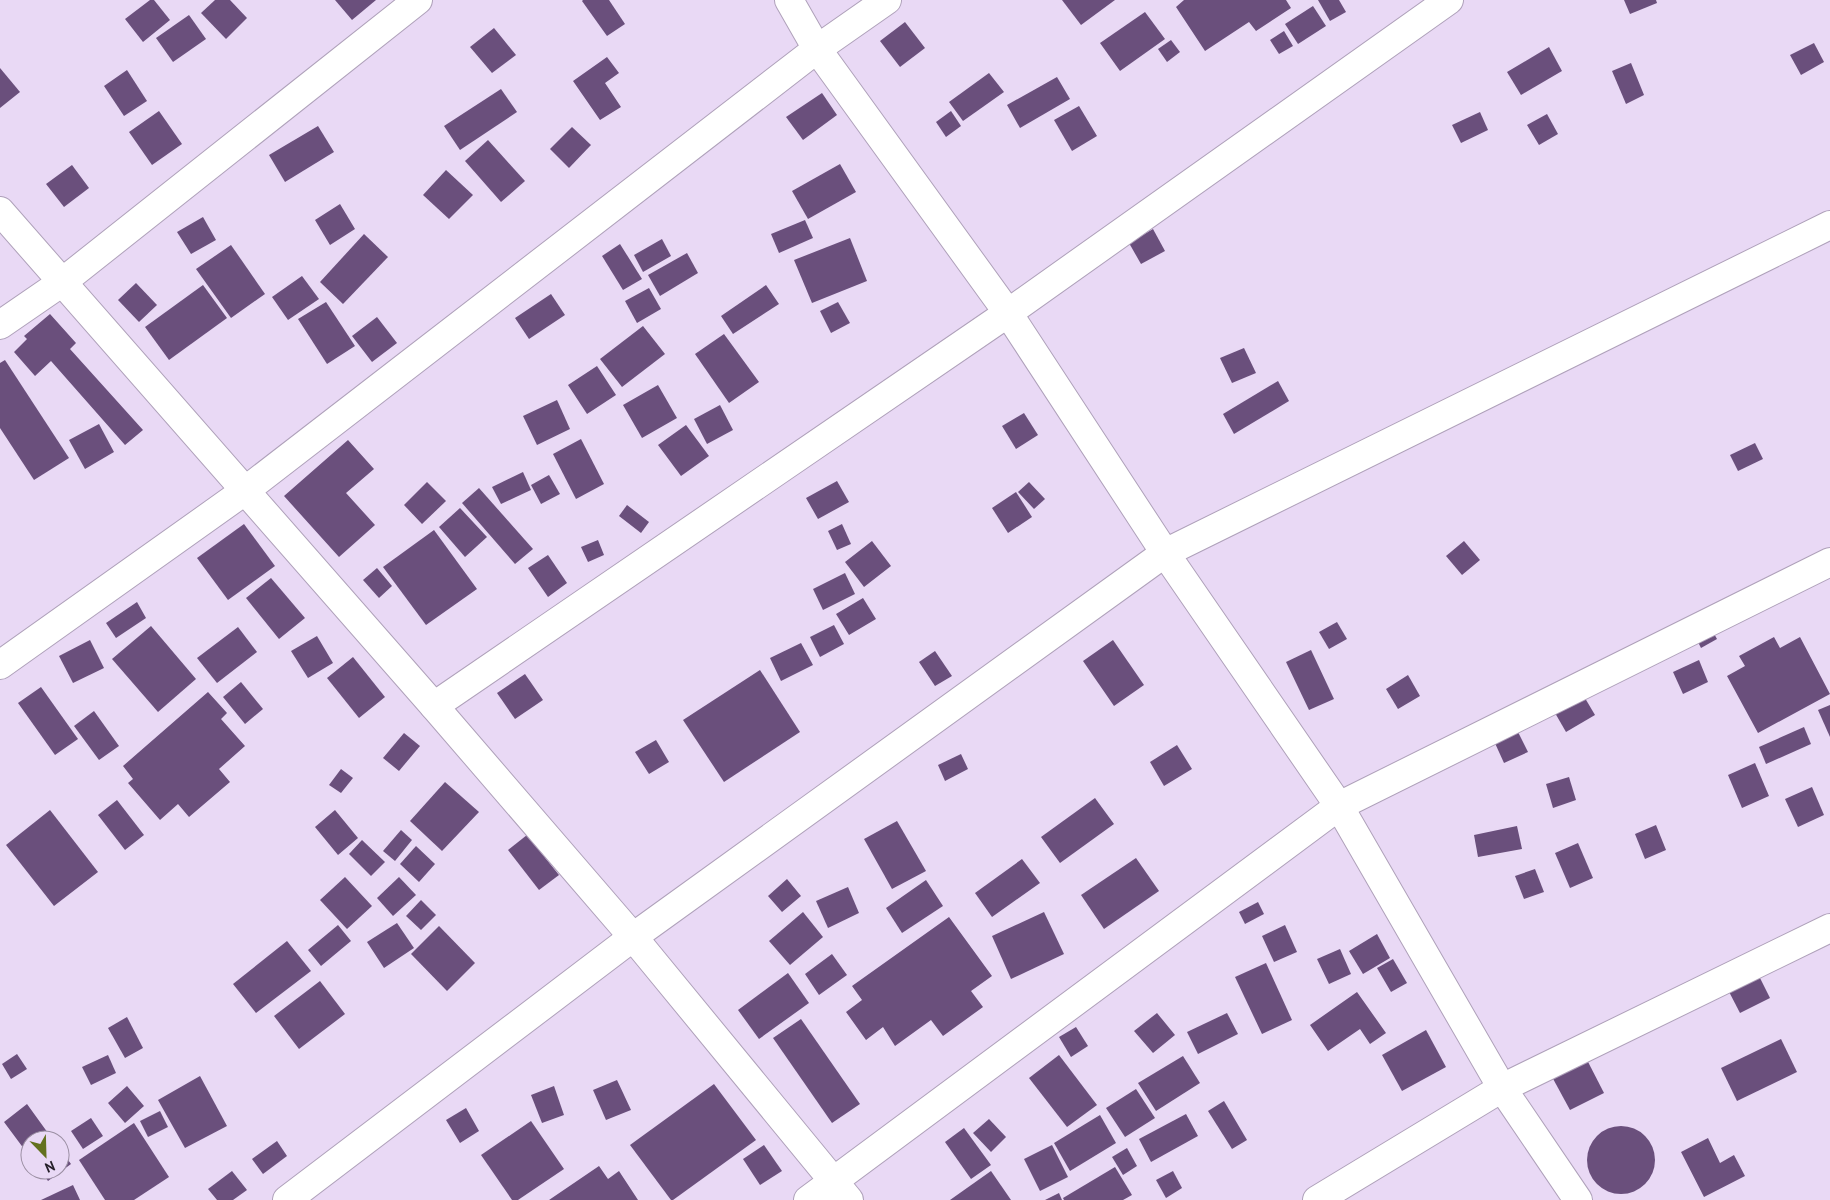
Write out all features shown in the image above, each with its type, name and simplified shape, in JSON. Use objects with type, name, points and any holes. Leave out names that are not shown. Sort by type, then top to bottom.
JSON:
[{"type":"street","points":[[0,325],[61,283],[418,0]]},
{"type":"street","points":[[789,0],[817,49],[1008,313],[1165,553],[1339,806],[1502,1088],[1578,1200]]},
{"type":"street","points":[[0,665],[246,490],[817,49],[887,0]]},
{"type":"street","points":[[434,706],[1008,313],[1449,0]]},
{"type":"street","points":[[0,212],[246,490],[633,937],[842,1191]]},
{"type":"street","points":[[287,1200],[633,937],[1165,553],[1830,225]]},
{"type":"street","points":[[808,1200],[842,1191],[1339,806],[1830,562]]},
{"type":"street","points":[[1317,1200],[1502,1088],[1830,928]]},
{"type":"building","points":[[150,0],[154,0],[170,20],[143,42],[125,19]]},
{"type":"building","points":[[215,0],[230,0],[247,18],[226,39],[201,13]]},
{"type":"building","points":[[335,0],[376,0],[352,20]]},
{"type":"building","points":[[583,0],[609,0],[625,24],[607,36]]},
{"type":"building","points":[[1062,0],[1115,0],[1081,25]]},
{"type":"building","points":[[1184,0],[1286,0],[1291,8],[1256,31],[1249,22],[1205,51],[1176,7]]},
{"type":"building","points":[[1318,0],[1339,0],[1346,12],[1330,21]]},
{"type":"building","points":[[1624,0],[1656,0],[1657,3],[1630,14]]},
{"type":"building","points":[[1313,6],[1326,26],[1298,44],[1285,24]]},
{"type":"building","points":[[1145,12],[1165,39],[1120,71],[1100,43]]},
{"type":"building","points":[[189,15],[206,39],[173,62],[156,38]]},
{"type":"building","points":[[905,22],[925,48],[900,67],[880,41]]},
{"type":"building","points":[[494,28],[516,55],[492,73],[470,47]]},
{"type":"building","points":[[1284,31],[1293,46],[1279,54],[1270,40]]},
{"type":"building","points":[[1171,40],[1180,52],[1167,62],[1158,49]]},
{"type":"building","points":[[1814,43],[1824,62],[1801,75],[1790,55]]},
{"type":"building","points":[[1549,47],[1562,71],[1521,95],[1507,72]]},
{"type":"building","points":[[607,57],[619,73],[605,83],[621,107],[600,120],[573,81]]},
{"type":"building","points":[[1631,63],[1644,95],[1626,104],[1612,71]]},
{"type":"building","points":[[0,68],[20,92],[0,108]]},
{"type":"building","points":[[127,70],[147,101],[124,116],[104,86]]},
{"type":"building","points":[[989,73],[1004,92],[963,121],[949,102]]},
{"type":"building","points":[[1057,77],[1070,99],[1020,128],[1007,105]]},
{"type":"building","points":[[501,89],[517,112],[460,150],[444,126]]},
{"type":"building","points":[[822,93],[837,115],[803,140],[786,117]]},
{"type":"building","points":[[1079,106],[1097,136],[1072,151],[1054,120]]},
{"type":"building","points":[[159,111],[182,144],[152,165],[129,132]]},
{"type":"building","points":[[951,111],[961,126],[946,137],[936,122]]},
{"type":"building","points":[[1480,112],[1488,130],[1461,143],[1452,125]]},
{"type":"building","points":[[1547,114],[1558,134],[1539,145],[1527,125]]},
{"type":"building","points":[[318,126],[334,152],[285,182],[269,155]]},
{"type":"building","points":[[572,127],[591,145],[569,168],[550,149]]},
{"type":"building","points":[[488,140],[525,181],[501,202],[465,161]]},
{"type":"building","points":[[840,164],[856,192],[808,219],[792,191]]},
{"type":"building","points":[[72,165],[89,188],[64,207],[46,184]]},
{"type":"building","points":[[446,170],[473,195],[449,219],[423,195]]},
{"type":"building","points":[[340,204],[355,229],[330,245],[315,220]]},
{"type":"building","points":[[203,217],[216,240],[191,254],[177,232]]},
{"type":"building","points":[[805,220],[813,238],[779,253],[771,234]]},
{"type":"building","points":[[1153,229],[1165,251],[1141,264],[1129,243]]},
{"type":"building","points":[[364,234],[388,257],[343,304],[320,282]]},
{"type":"building","points":[[850,238],[867,281],[812,303],[794,260]]},
{"type":"building","points":[[662,239],[671,256],[643,272],[634,255]]},
{"type":"building","points":[[620,244],[642,279],[623,290],[602,256]]},
{"type":"building","points":[[231,245],[265,294],[231,318],[196,269]]},
{"type":"building","points":[[687,253],[698,273],[660,296],[648,275]]},
{"type":"building","points":[[302,276],[319,299],[288,320],[272,297]]},
{"type":"building","points":[[136,283],[157,305],[139,322],[118,300]]},
{"type":"building","points":[[203,285],[227,318],[169,360],[145,327]]},
{"type":"building","points":[[766,285],[779,304],[733,334],[721,316]]},
{"type":"building","points":[[649,288],[661,309],[637,323],[625,301]]},
{"type":"building","points":[[551,294],[565,315],[529,339],[515,318]]},
{"type":"building","points":[[326,302],[355,346],[327,364],[298,319]]},
{"type":"building","points":[[838,302],[850,323],[831,333],[820,311]]},
{"type":"building","points":[[50,314],[76,343],[70,349],[143,430],[125,445],[51,361],[35,376],[14,352],[27,339],[24,336]]},
{"type":"building","points":[[377,317],[397,343],[372,362],[352,336]]},
{"type":"building","points":[[643,326],[665,354],[622,387],[600,359]]},
{"type":"building","points":[[724,334],[759,382],[729,403],[695,354]]},
{"type":"building","points":[[1244,348],[1256,373],[1232,383],[1220,358]]},
{"type":"building","points":[[5,360],[69,458],[34,480],[0,428],[0,363]]},
{"type":"building","points":[[597,366],[616,395],[587,414],[568,385]]},
{"type":"building","points":[[1278,381],[1289,401],[1234,434],[1223,414]]},
{"type":"building","points":[[658,385],[677,418],[642,438],[623,405]]},
{"type":"building","points":[[557,400],[570,429],[537,445],[523,416]]},
{"type":"building","points":[[720,405],[733,430],[707,444],[694,419]]},
{"type":"building","points":[[1024,413],[1038,435],[1016,449],[1002,426]]},
{"type":"building","points":[[99,424],[114,452],[85,469],[69,440]]},
{"type":"building","points":[[686,425],[709,456],[681,476],[658,445]]},
{"type":"building","points":[[581,439],[604,484],[576,499],[553,454]]},
{"type":"building","points":[[348,440],[374,469],[346,493],[375,525],[339,557],[284,496]]},
{"type":"building","points":[[1755,443],[1763,459],[1738,471],[1730,455]]},
{"type":"building","points":[[523,472],[531,490],[501,504],[492,487]]},
{"type":"building","points":[[549,475],[560,494],[541,504],[531,485]]},
{"type":"building","points":[[837,481],[849,502],[818,519],[806,498]]},
{"type":"building","points":[[427,482],[446,501],[422,524],[404,505]]},
{"type":"building","points":[[1029,482],[1045,499],[1034,509],[1018,492]]},
{"type":"building","points":[[479,488],[533,549],[515,564],[462,503]]},
{"type":"building","points":[[1016,492],[1032,517],[1008,533],[992,508]]},
{"type":"building","points":[[627,505],[649,522],[641,533],[619,516]]},
{"type":"building","points":[[460,508],[487,537],[465,557],[439,527]]},
{"type":"building","points":[[244,524],[275,566],[228,600],[197,558]]},
{"type":"building","points":[[842,524],[851,544],[837,550],[828,531]]},
{"type":"building","points":[[434,530],[477,589],[426,625],[383,567]]},
{"type":"building","points":[[598,540],[604,555],[588,562],[581,547]]},
{"type":"building","points":[[872,541],[891,566],[864,587],[845,562]]},
{"type":"building","points":[[1464,541],[1480,560],[1462,575],[1446,556]]},
{"type":"building","points":[[548,555],[567,583],[548,597],[528,568]]},
{"type":"building","points":[[377,568],[392,586],[379,598],[363,580]]},
{"type":"building","points":[[845,573],[855,594],[823,610],[813,589]]},
{"type":"building","points":[[271,578],[305,618],[279,639],[246,598]]},
{"type":"building","points":[[863,598],[876,619],[849,635],[836,614]]},
{"type":"building","points":[[137,602],[146,618],[116,638],[106,623]]},
{"type":"building","points":[[1707,621],[1717,639],[1701,648],[1692,630]]},
{"type":"building","points":[[1337,622],[1347,639],[1329,649],[1319,632]]},
{"type":"building","points":[[834,625],[844,644],[820,657],[810,637]]},
{"type":"building","points":[[151,626],[196,679],[158,712],[112,659]]},
{"type":"building","points":[[238,627],[257,652],[217,683],[197,658]]},
{"type":"building","points":[[317,636],[333,663],[308,678],[291,651]]},
{"type":"building","points":[[1774,637],[1780,648],[1800,637],[1830,694],[1758,733],[1727,676],[1745,666],[1739,656]]},
{"type":"building","points":[[90,640],[104,668],[73,683],[59,656]]},
{"type":"building","points":[[1113,640],[1144,685],[1114,706],[1083,661]]},
{"type":"building","points":[[801,643],[813,665],[781,681],[770,658]]},
{"type":"building","points":[[1311,650],[1334,699],[1309,710],[1286,662]]},
{"type":"building","points":[[935,651],[952,676],[935,686],[919,662]]},
{"type":"building","points":[[353,657],[385,697],[359,718],[327,678]]},
{"type":"building","points":[[1699,660],[1708,682],[1683,694],[1673,672]]},
{"type":"building","points":[[760,670],[800,732],[724,782],[683,720]]},
{"type":"building","points":[[525,674],[543,700],[515,719],[497,693]]},
{"type":"building","points":[[1408,675],[1420,696],[1398,709],[1386,689]]},
{"type":"building","points":[[241,682],[263,709],[245,724],[223,697]]},
{"type":"building","points":[[41,687],[78,739],[55,755],[18,703]]},
{"type":"building","points":[[1579,688],[1595,715],[1566,732],[1551,706]]},
{"type":"building","points":[[208,692],[227,713],[221,719],[245,746],[219,769],[230,782],[189,817],[178,804],[160,820],[128,783],[133,779],[123,766]]},
{"type":"building","points":[[1830,705],[1830,737],[1818,710]]},
{"type":"building","points":[[94,711],[119,746],[99,760],[74,726]]},
{"type":"building","points":[[1804,727],[1811,744],[1766,764],[1759,747]]},
{"type":"building","points":[[1517,730],[1528,752],[1504,763],[1494,741]]},
{"type":"building","points":[[404,733],[420,746],[399,771],[383,758]]},
{"type":"building","points":[[656,740],[669,762],[649,774],[635,752]]},
{"type":"building","points":[[1177,745],[1192,769],[1164,786],[1150,762]]},
{"type":"building","points":[[961,754],[968,769],[945,781],[938,765]]},
{"type":"building","points":[[1755,763],[1769,796],[1742,808],[1728,775]]},
{"type":"building","points":[[341,769],[353,778],[341,793],[329,785]]},
{"type":"building","points":[[1569,777],[1576,800],[1553,808],[1546,784]]},
{"type":"building","points":[[445,782],[479,812],[442,851],[410,821]]},
{"type":"building","points":[[1812,787],[1824,815],[1798,827],[1785,799]]},
{"type":"building","points":[[1095,798],[1114,824],[1060,863],[1041,837]]},
{"type":"building","points":[[117,800],[144,835],[125,850],[98,815]]},
{"type":"building","points":[[50,810],[98,872],[54,906],[6,845]]},
{"type":"building","points":[[335,810],[358,838],[338,855],[315,827]]},
{"type":"building","points":[[897,821],[926,871],[892,889],[864,839]]},
{"type":"building","points":[[1656,825],[1666,850],[1645,859],[1635,834]]},
{"type":"building","points":[[1517,826],[1522,849],[1478,857],[1474,835]]},
{"type":"building","points":[[401,830],[412,840],[395,861],[383,851]]},
{"type":"building","points":[[527,835],[559,875],[539,890],[508,850]]},
{"type":"building","points":[[362,840],[385,862],[371,876],[349,854]]},
{"type":"building","points":[[1578,843],[1593,878],[1570,888],[1555,853]]},
{"type":"building","points":[[416,846],[435,864],[419,882],[400,864]]},
{"type":"building","points":[[1136,858],[1159,891],[1104,929],[1081,895]]},
{"type":"building","points":[[1022,859],[1040,883],[992,917],[975,893]]},
{"type":"building","points":[[1535,869],[1544,892],[1524,899],[1515,876]]},
{"type":"building","points":[[345,877],[372,906],[347,929],[320,900]]},
{"type":"building","points":[[399,877],[416,895],[393,916],[377,898]]},
{"type":"building","points":[[787,879],[801,896],[782,912],[768,896]]},
{"type":"building","points":[[926,880],[943,906],[902,933],[886,908]]},
{"type":"building","points":[[848,887],[859,913],[828,928],[816,901]]},
{"type":"building","points":[[421,900],[436,915],[421,930],[406,916]]},
{"type":"building","points":[[1258,902],[1264,914],[1245,924],[1239,912]]},
{"type":"building","points":[[803,912],[823,937],[790,965],[769,941]]},
{"type":"building","points":[[1044,912],[1064,954],[1011,979],[992,936]]},
{"type":"building","points":[[949,917],[992,976],[971,991],[983,1007],[943,1036],[931,1020],[895,1046],[883,1027],[866,1040],[846,1012],[862,1000],[852,986]]},
{"type":"building","points":[[397,923],[414,948],[384,968],[367,942]]},
{"type":"building","points":[[338,925],[351,941],[321,966],[308,950]]},
{"type":"building","points":[[1285,925],[1297,952],[1274,962],[1262,936]]},
{"type":"building","points":[[439,926],[475,963],[447,991],[411,954]]},
{"type":"building","points":[[1377,934],[1390,958],[1363,974],[1349,951]]},
{"type":"building","points":[[287,941],[311,971],[256,1013],[233,984]]},
{"type":"building","points":[[1340,949],[1351,974],[1329,984],[1317,959]]},
{"type":"building","points":[[832,954],[847,975],[819,995],[805,974]]},
{"type":"building","points":[[1393,959],[1407,983],[1391,992],[1377,968]]},
{"type":"building","points":[[1266,963],[1292,1020],[1262,1034],[1235,977]]},
{"type":"building","points":[[1755,968],[1770,998],[1740,1013],[1725,984]]},
{"type":"building","points":[[788,973],[809,1003],[759,1039],[738,1010]]},
{"type":"building","points":[[320,981],[345,1014],[299,1049],[274,1016]]},
{"type":"building","points":[[1357,992],[1386,1033],[1370,1044],[1360,1029],[1328,1051],[1310,1025]]},
{"type":"building","points":[[1157,1013],[1175,1035],[1153,1053],[1134,1031]]},
{"type":"building","points":[[1227,1013],[1238,1034],[1198,1054],[1187,1032]]},
{"type":"building","points":[[127,1017],[143,1048],[125,1058],[108,1028]]},
{"type":"building","points":[[801,1019],[860,1104],[832,1123],[773,1038]]},
{"type":"building","points":[[1076,1027],[1088,1046],[1071,1057],[1059,1037]]},
{"type":"building","points":[[1426,1030],[1446,1067],[1402,1091],[1382,1055]]},
{"type":"building","points":[[1781,1039],[1797,1072],[1737,1101],[1721,1068]]},
{"type":"building","points":[[17,1054],[27,1069],[11,1079],[2,1064]]},
{"type":"building","points":[[108,1055],[116,1073],[91,1085],[82,1067]]},
{"type":"building","points":[[1059,1055],[1097,1105],[1067,1127],[1029,1078]]},
{"type":"building","points":[[1183,1056],[1200,1083],[1156,1111],[1138,1083]]},
{"type":"building","points":[[1585,1056],[1604,1093],[1570,1110],[1551,1075]]},
{"type":"building","points":[[200,1076],[227,1126],[185,1148],[158,1100]]},
{"type":"building","points":[[617,1080],[631,1110],[606,1120],[593,1090]]},
{"type":"building","points":[[714,1084],[756,1140],[671,1200],[630,1145]]},
{"type":"building","points":[[127,1086],[144,1106],[125,1123],[108,1103]]},
{"type":"building","points":[[554,1086],[564,1115],[542,1123],[531,1095]]},
{"type":"building","points":[[1136,1089],[1155,1118],[1125,1137],[1106,1108]]},
{"type":"building","points":[[1224,1101],[1247,1140],[1232,1149],[1208,1111]]},
{"type":"building","points":[[27,1104],[46,1130],[20,1130],[20,1144],[4,1122]]},
{"type":"building","points":[[466,1108],[479,1131],[460,1143],[446,1120]]},
{"type":"building","points":[[160,1111],[168,1127],[148,1137],[140,1121]]},
{"type":"building","points":[[1186,1114],[1198,1136],[1151,1162],[1139,1139]]},
{"type":"building","points":[[1100,1115],[1116,1143],[1070,1171],[1054,1143]]},
{"type":"building","points":[[91,1118],[103,1136],[83,1149],[71,1131]]},
{"type":"building","points":[[989,1119],[1006,1137],[991,1152],[973,1133]]},
{"type":"building","points":[[531,1121],[564,1169],[518,1200],[512,1200],[481,1155]]},
{"type":"building","points":[[134,1123],[169,1177],[134,1200],[105,1200],[79,1160]]},
{"type":"building","points":[[1621,1126],[1634,1129],[1645,1136],[1652,1147],[1655,1160],[1652,1173],[1645,1184],[1634,1191],[1621,1194],[1608,1191],[1597,1184],[1590,1173],[1587,1160],[1590,1147],[1597,1136],[1608,1129]]},
{"type":"building","points":[[964,1128],[991,1165],[971,1179],[945,1142]]},
{"type":"building","points":[[1708,1138],[1720,1163],[1734,1155],[1745,1176],[1704,1197],[1681,1152]]},
{"type":"building","points":[[277,1141],[287,1156],[263,1174],[252,1159]]},
{"type":"building","points":[[764,1145],[782,1171],[760,1185],[743,1159]]},
{"type":"building","points":[[1052,1145],[1068,1177],[1040,1191],[1024,1159]]},
{"type":"building","points":[[1127,1148],[1137,1166],[1123,1175],[1112,1157]]},
{"type":"building","points":[[599,1166],[608,1179],[619,1171],[638,1200],[549,1200]]},
{"type":"building","points":[[1115,1167],[1132,1195],[1123,1200],[1064,1200],[1063,1198]]},
{"type":"building","points":[[232,1171],[247,1190],[233,1200],[217,1200],[208,1189]]},
{"type":"building","points":[[991,1171],[1011,1200],[950,1200]]},
{"type":"building","points":[[1173,1171],[1182,1188],[1166,1198],[1156,1180]]},
{"type":"building","points":[[73,1185],[80,1200],[41,1200]]},
{"type":"building","points":[[1059,1193],[1062,1200],[1045,1200]]}]
